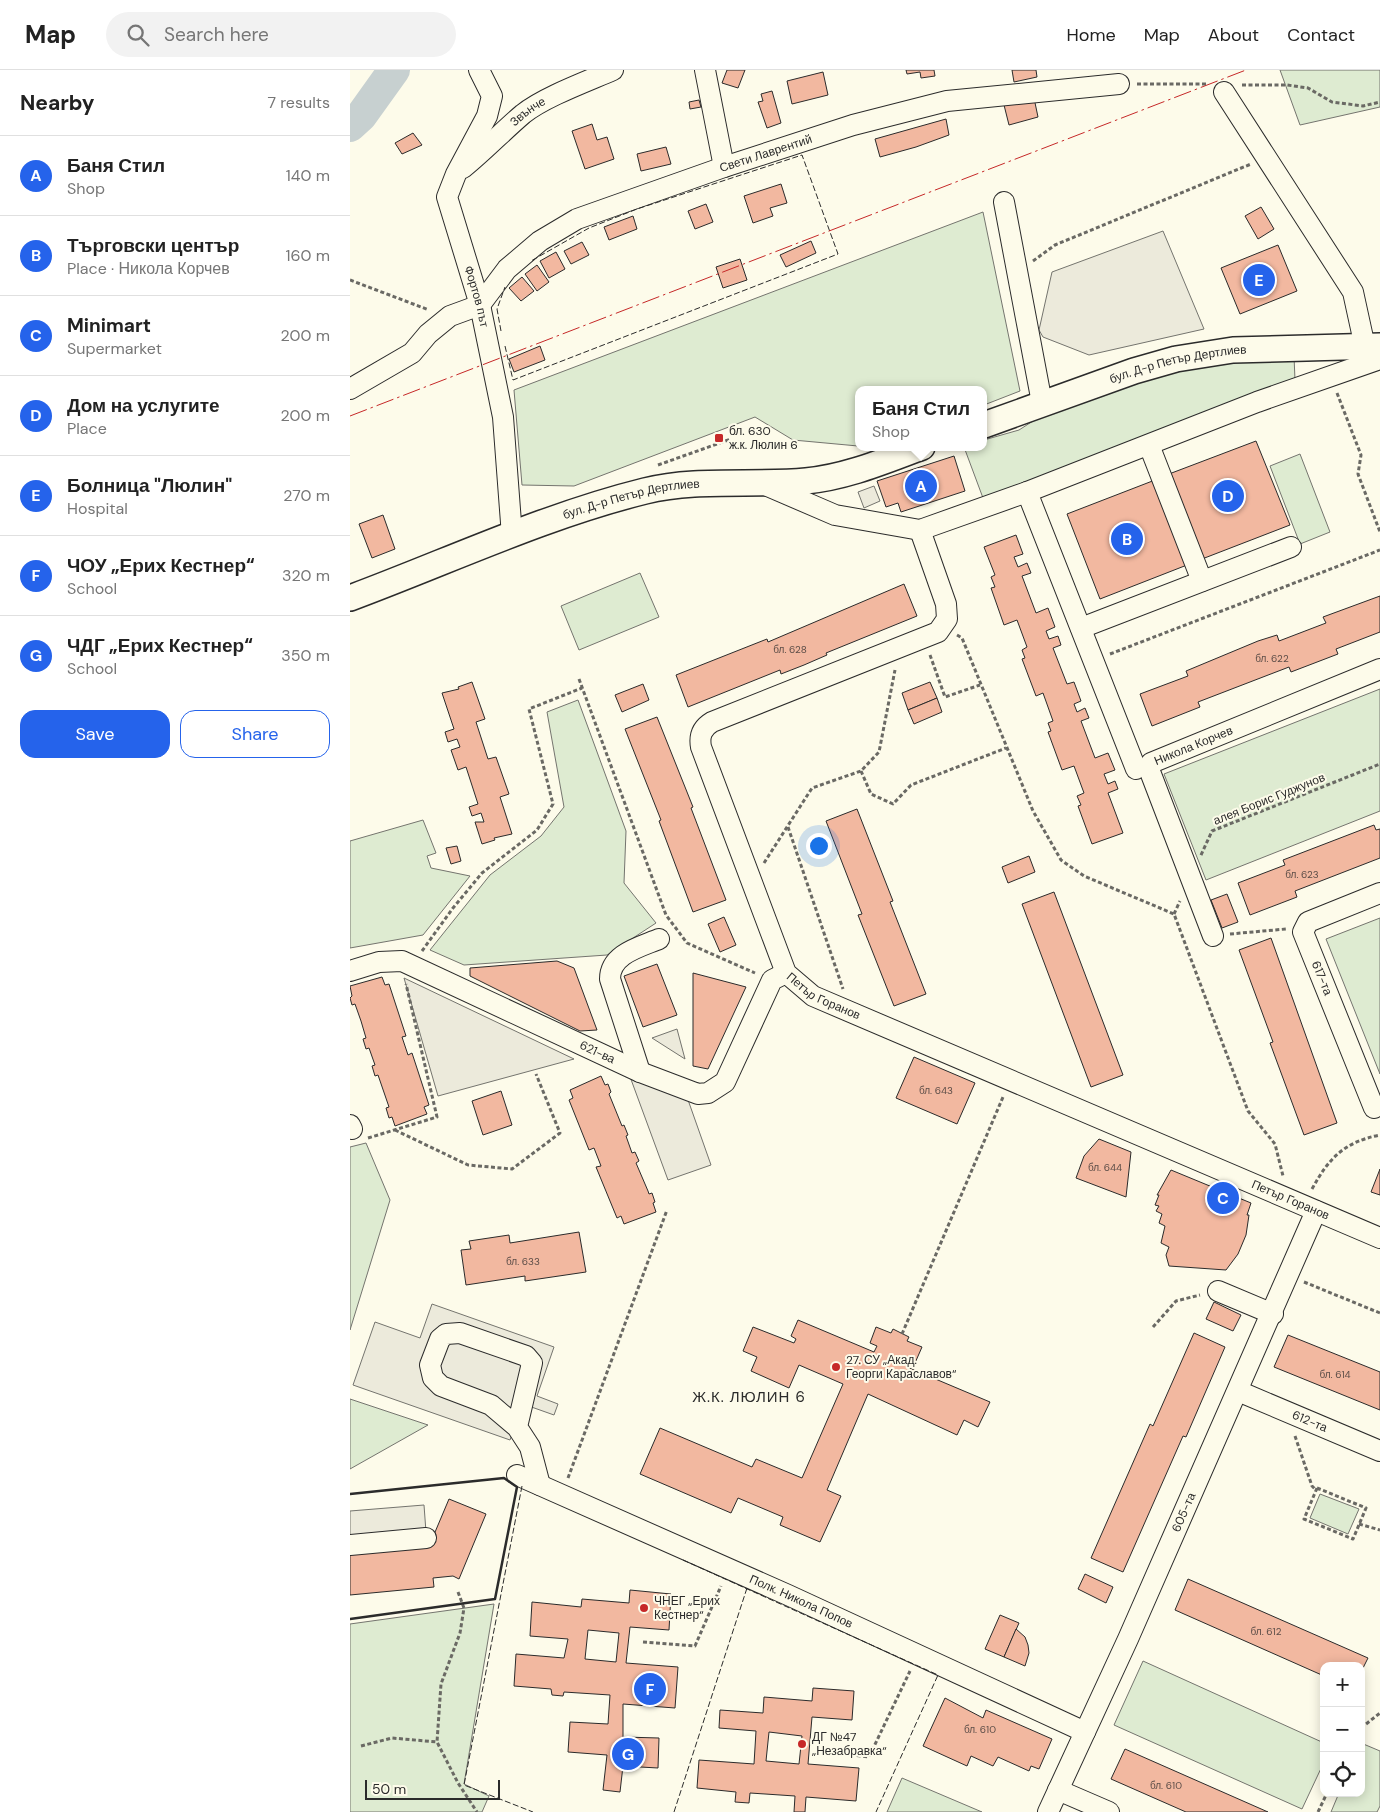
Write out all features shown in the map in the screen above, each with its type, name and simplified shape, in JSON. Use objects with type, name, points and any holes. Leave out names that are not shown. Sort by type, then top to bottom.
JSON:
[{"type":"main road","name":"бул. Д-р Петър Дертлиев","points":[[987,424],[1042,403],[1176,359],[1233,350],[1375,351]]},
{"type":"main road","name":"бул. Д-р Петър Дертлиев","points":[[350,598],[597,504],[646,491],[695,483],[808,481],[852,473],[911,451]]},
{"type":"street","name":"Фортов път","points":[[479,70],[492,96],[487,116],[456,174],[447,197],[480,305],[503,417],[512,536]]},
{"type":"street","name":"Звънче","points":[[456,174],[491,145],[524,113],[574,86],[613,70]]},
{"type":"street","points":[[705,70],[724,167]]},
{"type":"street","name":"Свети Лаврентий","points":[[480,305],[507,269],[559,228],[577,219],[724,167],[854,125],[946,101],[1119,84]]},
{"type":"street","points":[[761,483],[835,514],[920,530],[1027,492],[1257,402],[1330,376],[1375,351],[1354,292],[1266,158],[1226,87]]},
{"type":"street","points":[[1004,202],[1042,403]]},
{"type":"street","points":[[350,389],[412,353],[428,334],[450,316],[480,305]]},
{"type":"street","points":[[1148,445],[1202,582]]},
{"type":"street","points":[[1027,492],[1136,769]]},
{"type":"street","points":[[920,530],[946,604],[947,619],[944,626]]},
{"type":"street","points":[[1081,628],[1291,547]]},
{"type":"street","name":"Петър Горанов","points":[[944,626],[938,632],[925,639],[712,722],[700,735],[701,747],[752,882],[779,976],[813,996],[1380,1238]]},
{"type":"street","name":"Никола Корчев","points":[[1213,936],[1149,770],[1151,763],[1380,669]]},
{"type":"street","points":[[1304,928],[1312,920],[1380,893]]},
{"type":"street","name":"617-та","points":[[1304,928],[1304,936],[1374,1108]]},
{"type":"street","points":[[640,1072],[610,979],[610,970],[627,952],[658,939]]},
{"type":"street","name":"621-ва","points":[[350,971],[379,962],[402,961],[640,1072],[688,1092],[703,1094],[718,1089],[725,1082],[779,976]]},
{"type":"street","name":"605-та","points":[[1048,1812],[1290,1276],[1302,1205]]},
{"type":"street","points":[[1218,1291],[1273,1314]]},
{"type":"street","points":[[517,1427],[532,1363],[526,1356],[460,1333],[446,1334],[440,1340],[430,1365],[433,1378],[441,1386],[490,1405],[517,1427],[530,1447],[540,1485]]},
{"type":"street","name":"612-та","points":[[1238,1391],[1380,1451]]},
{"type":"street","name":"Полк. Никола Попов","points":[[517,1475],[729,1569],[1085,1732]]},
{"type":"street","points":[[350,1545],[426,1538]]},
{"type":"street","points":[[1058,1790],[1109,1812]]},
{"type":"path","points":[[1119,84],[1226,87],[1287,85],[1308,88],[1332,102],[1363,106],[1380,102]]},
{"type":"path","points":[[1019,282],[1031,262],[1055,246],[1266,158]]},
{"type":"path","points":[[350,280],[450,316]]},
{"type":"path","points":[[1330,376],[1361,455],[1358,474],[1380,532]]},
{"type":"path","points":[[652,467],[732,439]]},
{"type":"path","points":[[1094,660],[1380,550]]},
{"type":"path","points":[[944,626],[962,638],[1033,811],[1061,860],[1084,876],[1174,914],[1248,1111],[1275,1144],[1302,1205]]},
{"type":"path","points":[[925,639],[945,697],[980,685]]},
{"type":"path","points":[[752,882],[812,788],[861,771],[879,752],[899,649]]},
{"type":"path","points":[[579,679],[666,915],[687,943],[779,976]]},
{"type":"path","points":[[354,1132],[394,1130],[437,1116],[402,967],[411,965],[453,908],[482,873],[537,830],[553,804],[529,708],[582,688]]},
{"type":"path","points":[[861,771],[871,794],[892,804],[911,785],[1006,748]]},
{"type":"path","name":"алея Борис Гуджунов","points":[[1191,877],[1212,831],[1380,764]]},
{"type":"path","points":[[787,827],[851,1012]]},
{"type":"path","points":[[1213,936],[1304,928]]},
{"type":"path","points":[[394,1130],[468,1165],[512,1170],[560,1133],[536,1074]]},
{"type":"path","points":[[902,1334],[1010,1080]]},
{"type":"path","points":[[1302,1205],[1325,1165],[1336,1154],[1351,1144],[1380,1135]]},
{"type":"path","points":[[562,1495],[667,1210]]},
{"type":"path","points":[[1290,1276],[1380,1313]]},
{"type":"path","points":[[1153,1326],[1176,1301],[1218,1291]]},
{"type":"path","points":[[1286,1412],[1312,1486],[1316,1490]]},
{"type":"path","points":[[1317,1488],[1366,1508],[1353,1540],[1304,1519],[1316,1490],[1317,1488]]},
{"type":"path","points":[[1359,1524],[1380,1530]]},
{"type":"path","points":[[644,1642],[695,1646],[729,1569]]},
{"type":"path","points":[[458,1592],[464,1608],[460,1633],[441,1684],[437,1742],[458,1783],[477,1812]]},
{"type":"path","points":[[818,1751],[869,1756],[902,1685],[920,1656]]},
{"type":"path","points":[[1365,1725],[1380,1713]]},
{"type":"path","points":[[361,1746],[392,1738],[437,1742]]},
{"type":"path","points":[[1318,1812],[1325,1797]]},
{"type":"green space","points":[[1280,70],[1380,70],[1380,107],[1300,125]]},
{"type":"green space","points":[[983,212],[1020,391],[987,404],[987,386],[855,386],[855,446],[793,440],[755,417],[574,486],[522,485],[514,390]]},
{"type":"green space","points":[[1294,356],[1295,380],[983,498],[965,451],[987,451],[987,439],[1019,430],[1047,412],[1178,366]]},
{"type":"green space","points":[[1300,454],[1330,532],[1300,544],[1270,466]]},
{"type":"green space","points":[[640,573],[659,617],[579,650],[561,606]]},
{"type":"green space","points":[[1380,689],[1380,811],[1206,880],[1164,774]]},
{"type":"green space","points":[[578,700],[626,831],[624,883],[656,923],[607,955],[464,965],[430,950],[490,875],[541,836],[564,807],[547,712]]},
{"type":"green space","points":[[423,820],[436,853],[427,856],[431,868],[470,876],[423,935],[350,948],[350,841]]},
{"type":"green space","points":[[1380,918],[1380,1074],[1326,939]]},
{"type":"green space","points":[[366,1143],[390,1200],[350,1330],[350,1147]]},
{"type":"green space","points":[[350,1399],[428,1425],[350,1469]]},
{"type":"green space","points":[[1320,1494],[1359,1509],[1348,1534],[1310,1518]]},
{"type":"green space","points":[[494,1604],[464,1784],[489,1796],[482,1812],[350,1812],[350,1624]]},
{"type":"green space","points":[[1143,1661],[1320,1741],[1320,1771],[1302,1809],[1114,1725]]},
{"type":"green space","points":[[1365,1745],[1380,1751],[1380,1806],[1377,1812],[1331,1812],[1337,1797],[1365,1797]]},
{"type":"green space","points":[[902,1778],[982,1812],[887,1812]]},
{"type":"shaded area","points":[[1163,231],[1204,329],[1089,355],[1043,337],[1039,330],[1052,272]]},
{"type":"shaded area","points":[[874,486],[880,501],[864,508],[858,492]]},
{"type":"shaded area","points":[[404,978],[574,1059],[438,1096]]},
{"type":"shaded area","points":[[677,1029],[685,1059],[652,1038]]},
{"type":"shaded area","points":[[629,1074],[687,1097],[711,1165],[668,1180]]},
{"type":"shaded area","points":[[432,1304],[554,1347],[537,1396],[558,1404],[554,1415],[523,1404],[510,1440],[353,1385],[375,1322],[420,1338]]},
{"type":"shaded area","points":[[424,1505],[426,1532],[350,1538],[350,1511]]},
{"type":"building","points":[[727,70],[745,70],[738,88],[722,83]]},
{"type":"building","points":[[906,70],[934,70],[935,76],[921,78],[920,72],[907,74]]},
{"type":"building","points":[[1012,70],[1036,70],[1037,77],[1014,82]]},
{"type":"building","points":[[823,72],[828,95],[792,104],[787,81]]},
{"type":"building","points":[[772,91],[781,123],[767,128],[758,102],[763,101],[761,94]]},
{"type":"building","points":[[1034,98],[1038,117],[1009,125],[1004,105]]},
{"type":"building","points":[[699,100],[701,107],[690,109],[689,102]]},
{"type":"building","points":[[946,119],[949,135],[880,157],[875,139]]},
{"type":"building","points":[[592,124],[597,140],[607,137],[614,159],[585,169],[572,131]]},
{"type":"building","points":[[413,133],[422,145],[402,154],[395,143]]},
{"type":"building","points":[[666,147],[671,164],[641,171],[637,154]]},
{"type":"building","points":[[781,184],[787,203],[770,208],[773,216],[753,223],[744,196]]},
{"type":"building","points":[[706,204],[713,222],[695,229],[688,211]]},
{"type":"building","points":[[1261,207],[1274,229],[1258,239],[1245,216]]},
{"type":"building","points":[[633,216],[637,229],[609,240],[604,227]]},
{"type":"building","points":[[811,241],[816,253],[786,267],[780,255]]},
{"type":"building","points":[[582,242],[589,255],[571,264],[564,251]]},
{"type":"building","points":[[1278,245],[1297,291],[1240,314],[1221,268]]},
{"type":"building","points":[[556,252],[565,269],[549,278],[540,261]]},
{"type":"building","points":[[740,259],[747,280],[723,288],[716,267]]},
{"type":"building","points":[[537,265],[549,282],[537,291],[525,274]]},
{"type":"building","points":[[522,277],[534,291],[521,301],[509,288]]},
{"type":"building","points":[[540,346],[545,360],[514,372],[509,359]]},
{"type":"building","points":[[1256,441],[1290,525],[1202,559],[1169,474]]},
{"type":"building","points":[[954,456],[965,491],[901,512],[898,503],[886,507],[877,481]]},
{"type":"building","points":[[1155,480],[1187,565],[1100,599],[1067,514]]},
{"type":"building","points":[[383,515],[395,549],[372,558],[359,524]]},
{"type":"building","points":[[1016,535],[1023,554],[1014,557],[1018,567],[1027,563],[1031,573],[1022,576],[1036,613],[1048,608],[1055,627],[1046,631],[1049,639],[1058,636],[1061,645],[1053,648],[1067,684],[1074,682],[1081,701],[1074,704],[1077,712],[1085,708],[1089,718],[1081,721],[1095,758],[1108,753],[1115,770],[1104,774],[1108,784],[1115,781],[1118,789],[1108,793],[1123,833],[1092,844],[1078,806],[1081,805],[1077,796],[1084,793],[1074,766],[1062,770],[1048,732],[1051,731],[1048,723],[1053,721],[1043,693],[1036,696],[1022,659],[1025,658],[1022,650],[1027,647],[1017,620],[1004,625],[991,588],[995,587],[991,577],[995,575],[984,547]]},
{"type":"building","points":[[904,584],[917,616],[826,653],[827,655],[804,665],[781,674],[780,670],[688,707],[676,675],[767,639],[768,642]]},
{"type":"building","points":[[1380,596],[1380,632],[1336,649],[1338,654],[1291,672],[1289,667],[1198,702],[1200,707],[1152,726],[1140,694],[1188,676],[1186,671],[1258,641],[1277,635],[1279,641],[1326,623],[1323,617]]},
{"type":"building","points":[[472,682],[485,719],[476,722],[488,759],[496,757],[509,794],[500,797],[512,834],[494,838],[495,840],[482,844],[475,822],[484,822],[481,813],[472,816],[469,807],[478,804],[466,767],[458,770],[451,750],[460,747],[457,739],[448,742],[445,732],[454,729],[442,693],[459,689],[458,687]]},
{"type":"building","points":[[930,682],[937,698],[908,710],[902,693]]},
{"type":"building","points":[[643,684],[649,700],[622,712],[615,695]]},
{"type":"building","points":[[937,698],[942,712],[914,724],[908,710]]},
{"type":"building","points":[[657,717],[693,807],[691,808],[726,900],[693,912],[659,821],[661,820],[625,729]]},
{"type":"building","points":[[857,809],[893,901],[890,902],[926,994],[894,1006],[858,915],[862,914],[826,821]]},
{"type":"building","points":[[1374,825],[1376,830],[1380,829],[1380,858],[1295,891],[1297,897],[1250,915],[1238,883],[1285,865],[1283,860]]},
{"type":"building","points":[[457,846],[461,861],[451,864],[446,848]]},
{"type":"building","points":[[1029,856],[1035,872],[1008,883],[1002,867]]},
{"type":"building","points":[[1054,892],[1123,1075],[1091,1087],[1022,904]]},
{"type":"building","points":[[1227,894],[1238,922],[1222,928],[1211,900]]},
{"type":"building","points":[[724,917],[736,945],[720,952],[708,924]]},
{"type":"building","points":[[1271,938],[1337,1123],[1304,1135],[1270,1043],[1273,1042],[1239,950]]},
{"type":"building","points":[[557,961],[574,968],[597,1030],[580,1031],[470,976],[470,968]]},
{"type":"building","points":[[657,964],[677,1015],[643,1027],[624,976]]},
{"type":"building","points":[[693,973],[746,987],[708,1069],[693,1066]]},
{"type":"building","points":[[382,977],[385,985],[389,984],[406,1036],[402,1037],[408,1055],[412,1053],[429,1105],[424,1107],[427,1114],[395,1126],[392,1117],[389,1118],[386,1108],[389,1107],[378,1075],[375,1076],[372,1066],[375,1065],[369,1048],[366,1049],[363,1039],[366,1038],[361,1021],[355,1004],[352,1005],[350,998],[352,996],[350,986]]},
{"type":"building","points":[[914,1057],[975,1083],[957,1124],[896,1098]]},
{"type":"building","points":[[601,1076],[605,1085],[608,1084],[611,1092],[609,1094],[622,1126],[624,1125],[628,1135],[626,1136],[632,1153],[635,1152],[639,1161],[636,1163],[649,1194],[652,1193],[655,1202],[653,1203],[656,1212],[624,1224],[621,1216],[617,1218],[596,1167],[601,1166],[594,1148],[589,1150],[569,1100],[573,1098],[570,1090]]},
{"type":"building","points":[[501,1091],[512,1125],[483,1135],[472,1101]]},
{"type":"building","points":[[1099,1139],[1131,1152],[1126,1197],[1076,1178],[1084,1156]]},
{"type":"building","points":[[1380,1169],[1380,1195],[1371,1192]]},
{"type":"building","points":[[1171,1170],[1251,1203],[1247,1215],[1249,1215],[1246,1235],[1238,1254],[1226,1270],[1169,1266],[1166,1255],[1169,1247],[1161,1243],[1165,1226],[1159,1223],[1162,1214],[1156,1211],[1159,1206],[1155,1205],[1159,1195],[1157,1195]]},
{"type":"building","points":[[579,1232],[586,1272],[525,1281],[525,1276],[466,1285],[461,1250],[471,1249],[469,1241],[509,1235],[510,1243]]},
{"type":"building","points":[[1214,1302],[1241,1315],[1233,1331],[1206,1319]]},
{"type":"building","points":[[798,1320],[874,1352],[877,1346],[870,1343],[876,1327],[891,1333],[893,1329],[909,1337],[907,1341],[922,1347],[915,1363],[910,1360],[907,1367],[990,1402],[978,1427],[964,1420],[957,1435],[868,1394],[827,1490],[841,1496],[820,1542],[780,1525],[783,1517],[738,1498],[731,1513],[640,1474],[660,1428],[752,1467],[756,1459],[802,1478],[843,1384],[799,1365],[789,1388],[751,1371],[757,1357],[743,1351],[753,1327],[794,1343],[796,1339],[791,1336]]},
{"type":"building","points":[[1194,1333],[1225,1347],[1186,1437],[1183,1436],[1123,1572],[1091,1558],[1150,1424],[1153,1426]]},
{"type":"building","points":[[1288,1335],[1380,1372],[1380,1410],[1274,1367]]},
{"type":"building","points":[[449,1499],[486,1514],[459,1579],[453,1576],[433,1578],[434,1587],[350,1595],[350,1552],[430,1544]]},
{"type":"building","points":[[1085,1574],[1113,1587],[1106,1603],[1078,1589]]},
{"type":"building","points":[[1188,1579],[1368,1658],[1365,1664],[1365,1662],[1320,1662],[1320,1674],[1175,1610]]},
{"type":"building","points":[[630,1590],[671,1594],[669,1630],[630,1627],[626,1663],[678,1667],[675,1708],[623,1704],[623,1737],[659,1738],[658,1768],[623,1766],[620,1792],[603,1790],[607,1755],[568,1752],[570,1722],[608,1724],[610,1695],[564,1692],[563,1696],[552,1695],[551,1689],[514,1686],[516,1654],[564,1658],[568,1639],[530,1636],[532,1602],[581,1607],[582,1599],[629,1603]],"holes":[[[588,1630],[619,1633],[616,1662],[585,1659]]]},
{"type":"building","points":[[1000,1615],[1019,1623],[1004,1657],[985,1649]]},
{"type":"building","points":[[1016,1629],[1025,1637],[1028,1645],[1029,1653],[1025,1666],[1004,1657]]},
{"type":"building","points":[[813,1688],[854,1691],[852,1720],[812,1717],[808,1764],[859,1768],[856,1801],[806,1797],[805,1812],[794,1812],[795,1796],[750,1793],[749,1803],[735,1802],[736,1792],[697,1788],[699,1760],[754,1764],[756,1731],[719,1728],[720,1710],[763,1713],[764,1697],[812,1701]],"holes":[[[769,1732],[802,1736],[799,1764],[766,1761]]]},
{"type":"building","points":[[945,1698],[983,1718],[986,1710],[1052,1739],[1039,1769],[1031,1766],[1029,1771],[998,1757],[993,1766],[971,1756],[967,1766],[923,1746]]},
{"type":"building","points":[[1125,1749],[1268,1812],[1186,1812],[1111,1779]]},
{"type":"waterway","points":[[350,126],[361,116],[394,70]]},
{"type":"fence","points":[[505,346],[513,380],[838,254],[802,155],[637,209],[589,228],[531,261]]},
{"type":"fence","points":[[501,331],[497,309],[505,287]]},
{"type":"fence","points":[[522,1486],[464,1785],[533,1812]]},
{"type":"fence","points":[[683,1560],[938,1675],[876,1812]]},
{"type":"fence","points":[[674,1812],[747,1588]]},
{"type":"wall","points":[[350,1494],[504,1478],[517,1487],[495,1599],[350,1619]]},
{"type":"power","points":[[350,416],[1246,70]]},
{"type":"place","name":"Болница \"Люлин\"","points":[[1259,280]]},
{"type":"place","name":"бл. 630 ж.к. Люлин 6","points":[[719,438]]},
{"type":"place","name":"Баня Стил","points":[[921,486]]},
{"type":"place","name":"Дом на услугите","points":[[1228,496]]},
{"type":"place","name":"Търговски център","points":[[1127,539]]},
{"type":"place","name":"Minimart","points":[[1223,1198]]},
{"type":"place","name":"27. СУ „Акад. Георги Караславов“","points":[[836,1367]]},
{"type":"place","name":"ЧНЕГ „Ерих Кестнер“","points":[[644,1608]]},
{"type":"place","name":"ЧОУ „Ерих Кестнер“","points":[[650,1689]]},
{"type":"place","name":"ДГ №47 „Незабравка“","points":[[802,1744]]},
{"type":"place","name":"ЧДГ „Ерих Кестнер“","points":[[628,1754]]},
{"type":"district","name":"Ж.К. ЛЮЛИН 6","points":[[749,1397]]}]
